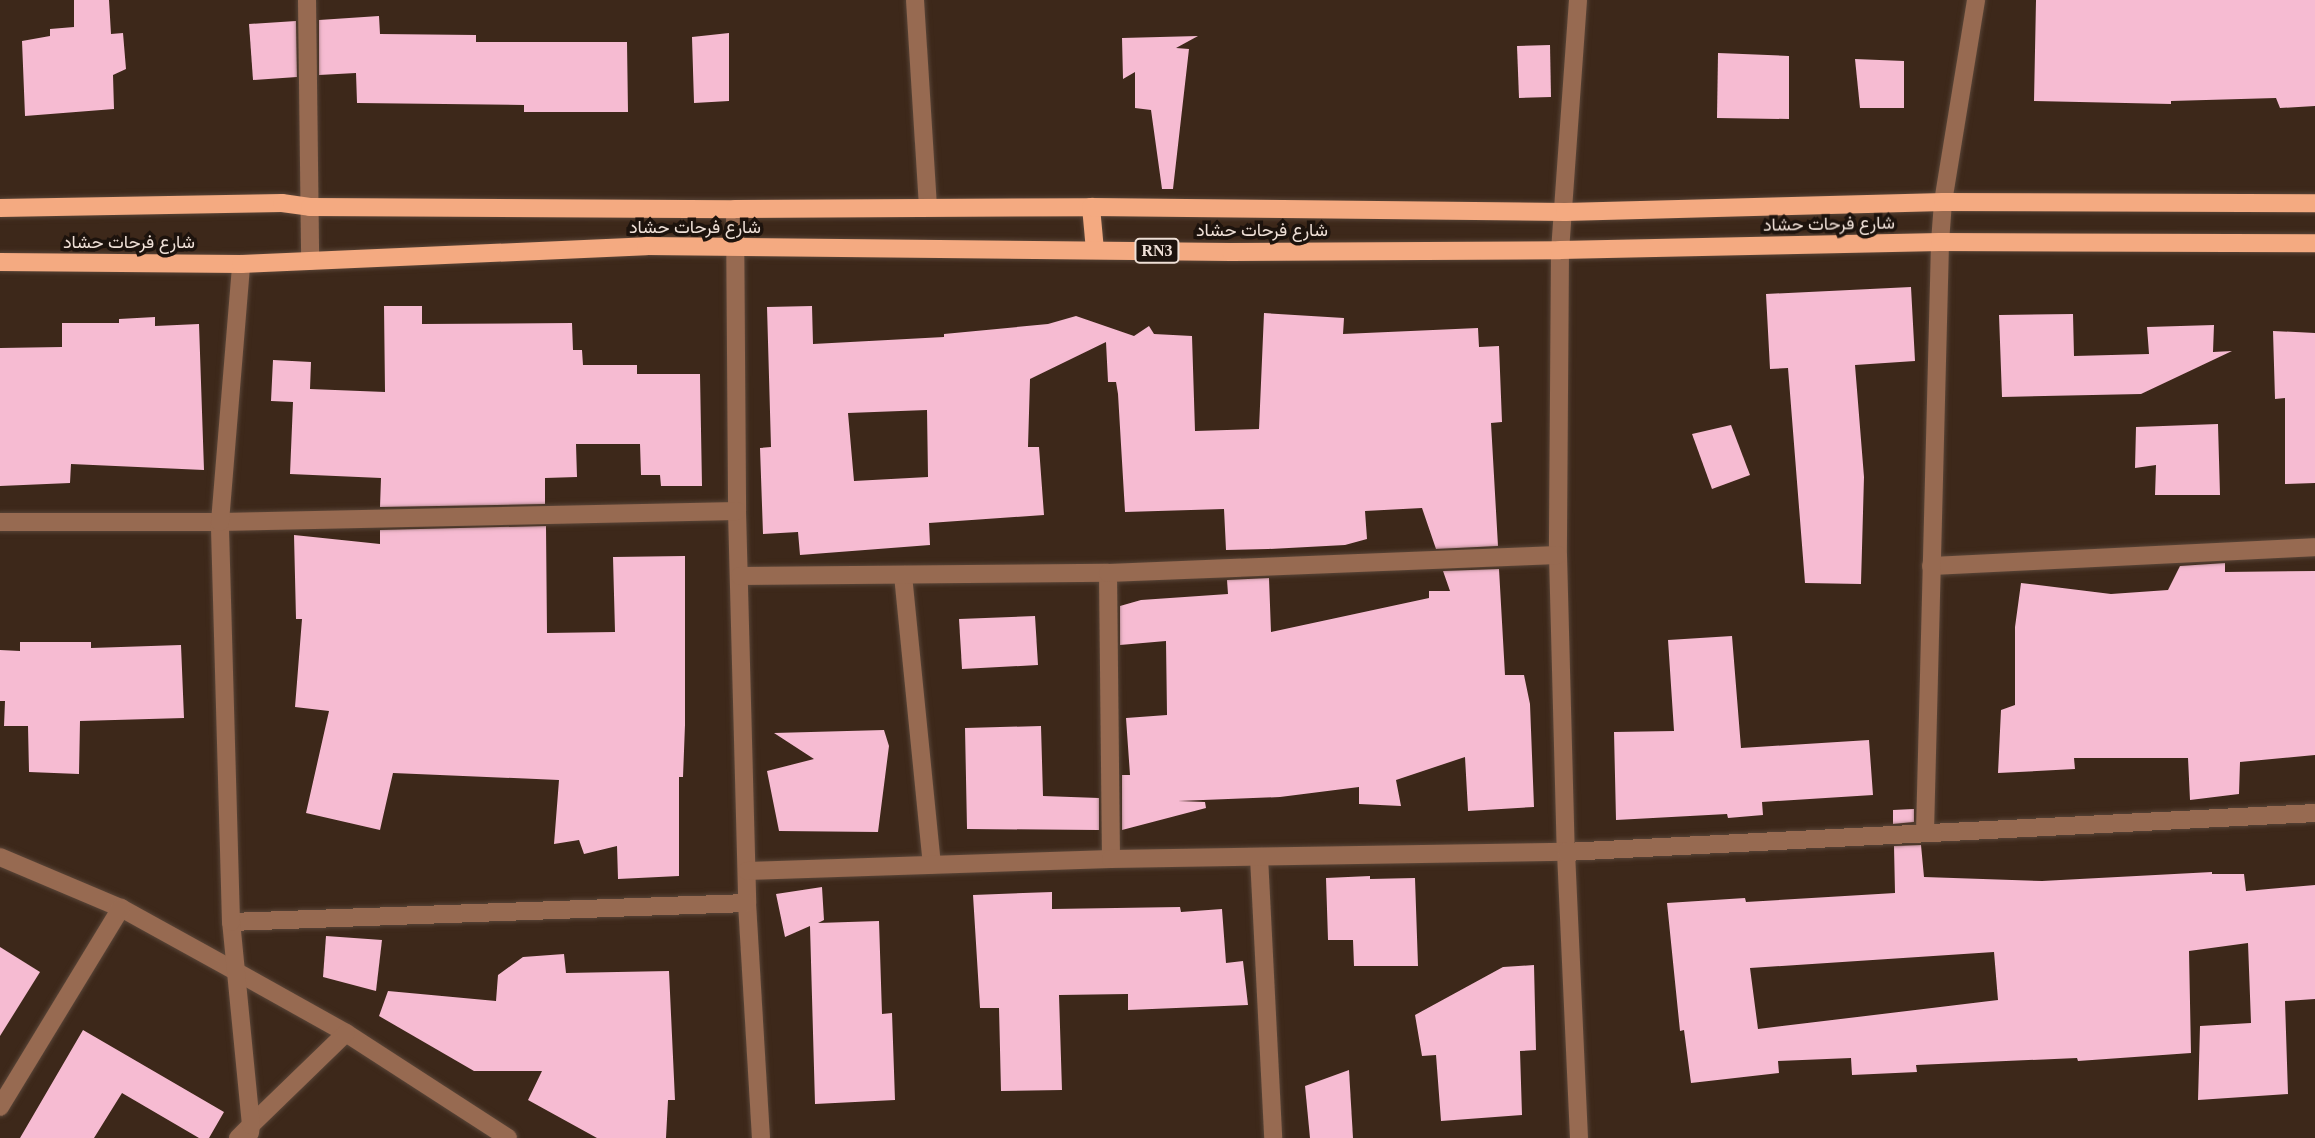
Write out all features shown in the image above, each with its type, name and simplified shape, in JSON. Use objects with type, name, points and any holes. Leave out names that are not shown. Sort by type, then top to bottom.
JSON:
[{"type":"main road","name":"شارع فرحات حشاد","points":[[0,208],[282,203],[310,207],[1091,207],[1564,212],[1943,202],[2315,203]]},
{"type":"main road","points":[[1091,207],[1095,250]]},
{"type":"main road","name":"شارع فرحات حشاد","points":[[0,262],[241,264],[646,247],[1560,250],[1940,242],[2315,243]]},
{"type":"street","points":[[307,0],[310,261]]},
{"type":"street","points":[[915,0],[928,207]]},
{"type":"street","points":[[1578,0],[1560,250],[1558,555],[1566,852],[1579,1138]]},
{"type":"street","points":[[1925,832],[1940,242],[1943,202],[1976,0]]},
{"type":"street","points":[[735,209],[737,511],[747,903],[761,1138]]},
{"type":"street","points":[[241,264],[220,522],[231,922],[250,1131]]},
{"type":"street","points":[[0,522],[220,522],[737,511]]},
{"type":"street","points":[[1931,566],[2315,547]]},
{"type":"street","points":[[740,576],[1108,573],[1558,555]]},
{"type":"street","points":[[1108,573],[1111,859]]},
{"type":"street","points":[[903,575],[932,865]]},
{"type":"street","points":[[747,871],[1111,859],[1566,852],[2315,813]]},
{"type":"street","points":[[0,857],[121,908],[237,972],[346,1033],[508,1138]]},
{"type":"street","points":[[1259,857],[1273,1138]]},
{"type":"street","points":[[231,922],[747,903]]},
{"type":"street","points":[[0,1107],[121,908]]},
{"type":"street","points":[[238,1138],[250,1131],[346,1033]]},
{"type":"building","points":[[74,0],[109,0],[111,34],[123,33],[126,69],[113,75],[114,109],[25,116],[22,41],[50,36],[50,29],[74,27]]},
{"type":"building","points":[[2036,0],[2315,0],[2315,106],[2280,108],[2276,98],[2171,101],[2171,104],[2034,101]]},
{"type":"building","points":[[379,16],[380,34],[476,35],[476,42],[627,42],[628,112],[524,112],[524,105],[357,103],[356,73],[319,75],[319,20]]},
{"type":"building","points":[[296,21],[297,77],[253,80],[249,24]]},
{"type":"building","points":[[729,33],[729,101],[694,103],[692,37]]},
{"type":"building","points":[[1198,36],[1176,48],[1189,49],[1173,189],[1162,189],[1151,110],[1135,108],[1135,72],[1123,79],[1122,38]]},
{"type":"building","points":[[1550,45],[1551,97],[1519,98],[1517,46]]},
{"type":"building","points":[[1718,53],[1789,56],[1789,119],[1717,118]]},
{"type":"building","points":[[1855,59],[1904,61],[1904,108],[1860,108]]},
{"type":"building","points":[[1911,287],[1915,361],[1855,365],[1864,477],[1861,584],[1805,583],[1788,368],[1770,369],[1766,294]]},
{"type":"building","points":[[384,306],[422,306],[422,324],[572,323],[573,350],[582,350],[583,365],[637,365],[637,374],[700,374],[702,486],[661,486],[660,475],[641,475],[640,444],[576,444],[577,477],[545,478],[545,504],[380,507],[381,478],[290,474],[293,402],[271,401],[273,360],[311,362],[310,389],[385,392]]},
{"type":"building","points":[[812,306],[813,344],[944,337],[944,334],[1048,324],[1076,316],[1134,336],[1149,326],[1154,334],[1192,336],[1195,431],[1259,429],[1264,313],[1344,318],[1343,334],[1478,328],[1479,347],[1499,346],[1502,422],[1491,423],[1498,546],[1436,549],[1422,508],[1365,511],[1367,539],[1345,545],[1226,550],[1224,509],[1125,512],[1118,394],[1116,382],[1108,382],[1106,342],[1030,379],[1028,447],[1039,447],[1044,515],[929,523],[930,545],[800,555],[798,532],[763,534],[760,448],[771,447],[767,307]],"holes":[[[927,410],[928,477],[854,481],[848,413]]]},
{"type":"building","points":[[2073,314],[2074,356],[2149,354],[2147,327],[2214,325],[2213,352],[2232,351],[2141,394],[2002,397],[1999,315]]},
{"type":"building","points":[[155,317],[155,326],[199,324],[204,470],[71,464],[70,483],[0,486],[0,348],[62,347],[62,323],[119,323],[119,319]]},
{"type":"building","points":[[2273,331],[2315,333],[2315,483],[2285,484],[2285,398],[2275,399]]},
{"type":"building","points":[[2218,424],[2220,495],[2155,495],[2156,465],[2135,468],[2136,427]]},
{"type":"building","points":[[1731,425],[1750,475],[1712,489],[1692,434]]},
{"type":"building","points":[[546,526],[547,633],[615,632],[613,557],[685,556],[685,725],[683,777],[679,777],[679,876],[618,879],[617,846],[584,854],[579,840],[554,844],[559,780],[393,773],[380,830],[306,813],[329,711],[295,707],[302,619],[296,619],[294,535],[380,544],[380,530]]},
{"type":"building","points":[[2225,563],[2225,572],[2315,571],[2315,755],[2240,762],[2239,794],[2190,800],[2188,758],[2074,758],[2075,769],[1998,773],[2001,710],[2015,705],[2015,627],[2021,583],[2111,594],[2168,590],[2180,566]]},
{"type":"building","points":[[1499,569],[1505,675],[1524,675],[1530,704],[1534,807],[1468,811],[1465,757],[1396,780],[1401,806],[1359,804],[1359,787],[1280,797],[1178,801],[1205,802],[1206,808],[1122,830],[1122,775],[1130,775],[1126,718],[1167,715],[1166,641],[1120,645],[1120,606],[1141,600],[1228,594],[1227,580],[1269,578],[1271,632],[1429,598],[1429,591],[1450,591],[1443,571]]},
{"type":"building","points":[[1035,616],[1038,665],[962,669],[959,619]]},
{"type":"building","points":[[1732,636],[1741,748],[1869,740],[1873,795],[1762,802],[1763,815],[1728,818],[1727,814],[1616,820],[1614,732],[1674,731],[1668,640]]},
{"type":"building","points":[[20,642],[91,642],[91,648],[181,645],[184,718],[80,721],[79,774],[29,772],[28,726],[4,726],[5,701],[0,701],[0,650],[20,651]]},
{"type":"building","points":[[1041,726],[1043,796],[1099,798],[1099,830],[967,829],[965,728]]},
{"type":"building","points":[[884,730],[889,746],[878,832],[779,831],[767,771],[814,759],[774,733]]},
{"type":"building","points":[[1914,809],[1914,822],[1893,824],[1893,810]]},
{"type":"building","points":[[1921,845],[1924,877],[2042,881],[2212,872],[2244,874],[2246,891],[2315,885],[2315,999],[2285,1001],[2288,1094],[2198,1100],[2200,1026],[2251,1023],[2248,943],[2189,951],[2191,1053],[2078,1061],[2077,1058],[1916,1065],[1917,1072],[1852,1075],[1851,1058],[1778,1061],[1779,1073],[1691,1083],[1684,1030],[1680,1031],[1667,903],[1745,898],[1746,902],[1895,893],[1894,846]],"holes":[[[1994,952],[1998,1000],[1758,1029],[1750,968]]]},
{"type":"building","points":[[1370,876],[1370,879],[1415,878],[1418,966],[1354,966],[1353,940],[1328,940],[1326,878]]},
{"type":"building","points":[[822,887],[824,920],[818,923],[879,921],[882,1014],[892,1013],[895,1100],[815,1104],[810,926],[785,937],[776,894]]},
{"type":"building","points":[[1052,892],[1052,909],[1180,907],[1181,912],[1222,909],[1226,963],[1243,961],[1248,1005],[1128,1010],[1128,994],[1059,995],[1062,1090],[1001,1091],[999,1008],[980,1008],[973,895]]},
{"type":"building","points":[[326,936],[382,940],[376,991],[323,977]]},
{"type":"building","points":[[0,947],[40,972],[0,1036]]},
{"type":"building","points":[[564,954],[566,973],[669,971],[675,1100],[668,1100],[666,1138],[597,1138],[528,1100],[542,1071],[474,1071],[379,1016],[388,991],[496,1001],[498,975],[523,957]]},
{"type":"building","points":[[1534,965],[1536,1050],[1520,1051],[1522,1115],[1441,1121],[1436,1055],[1422,1056],[1415,1015],[1503,967]]},
{"type":"building","points":[[83,1030],[224,1112],[209,1138],[199,1138],[122,1093],[94,1138],[20,1138]]},
{"type":"building","points":[[1349,1070],[1353,1138],[1310,1138],[1305,1086]]}]
